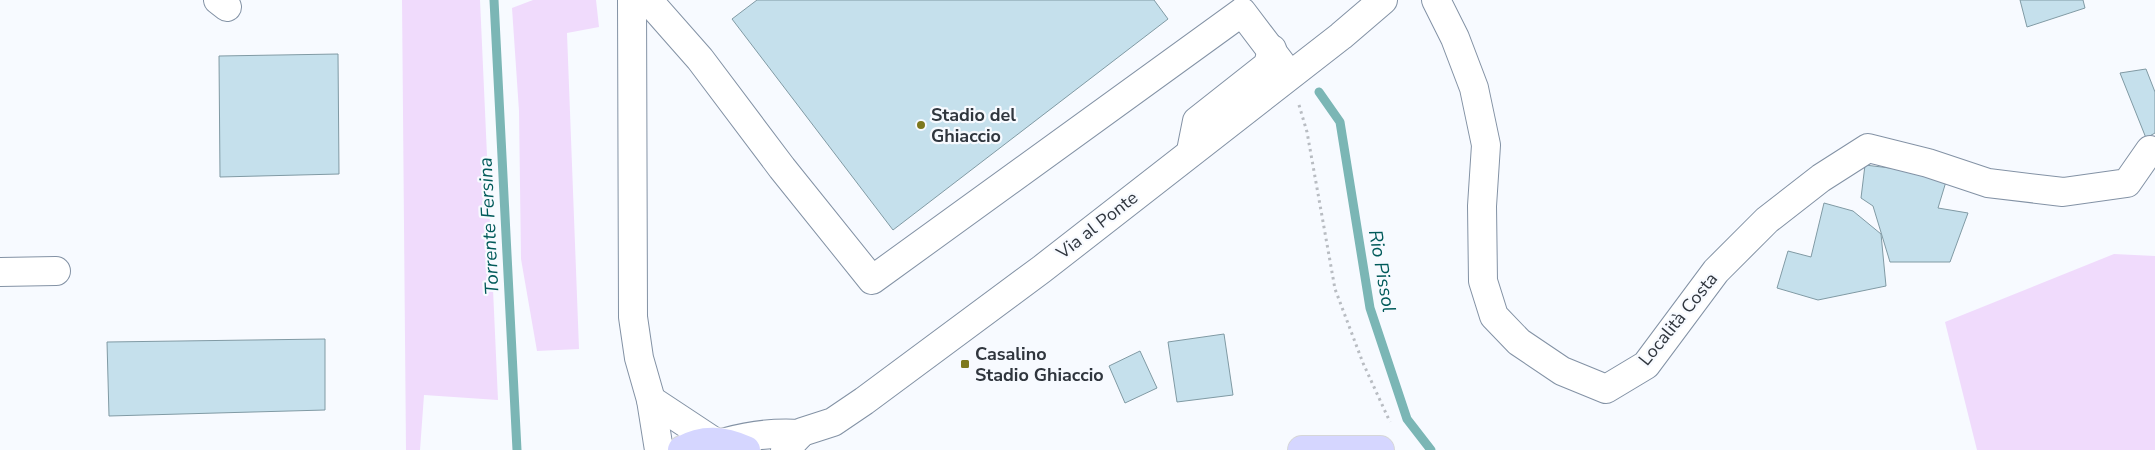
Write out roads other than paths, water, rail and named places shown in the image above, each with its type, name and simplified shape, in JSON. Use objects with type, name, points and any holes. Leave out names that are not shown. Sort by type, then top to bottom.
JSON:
[{"type":"main road","points":[[682,450],[693,444],[728,444]]},
{"type":"main road","points":[[1302,450],[1380,450]]},
{"type":"street","points":[[632,0],[633,317],[639,358],[651,400],[658,450]]},
{"type":"street","points":[[648,0],[700,59],[782,168],[872,280],[1237,6],[1272,49],[1289,74]]},
{"type":"street","name":"Via al Ponte","points":[[728,444],[766,433],[793,442],[833,422],[864,401],[1042,268],[1289,74],[1341,36],[1383,0]]},
{"type":"street","name":"Località Costa","points":[[1436,0],[1455,38],[1474,88],[1486,145],[1482,206],[1483,281],[1494,316],[1519,342],[1562,371],[1606,389],[1646,365],[1716,271],[1767,220],[1821,178],[1868,148],[1928,163],[1988,183],[2063,192],[2127,183],[2150,150]]},
{"type":"street","points":[[1192,151],[1197,121],[1268,65],[1272,49]]},
{"type":"street","points":[[0,272],[56,271]]},
{"type":"street","points":[[651,400],[728,444]]},
{"type":"waterway","name":"Torrente Fersina","points":[[494,0],[517,450]]},
{"type":"waterway","name":"Rio Pissol","points":[[1319,92],[1340,122],[1370,308],[1407,419],[1431,450]]},
{"type":"place","name":"Stadio del Ghiaccio","points":[[921,125]]},
{"type":"place","name":"Casalino Stadio Ghiaccio","points":[[965,364]]}]
